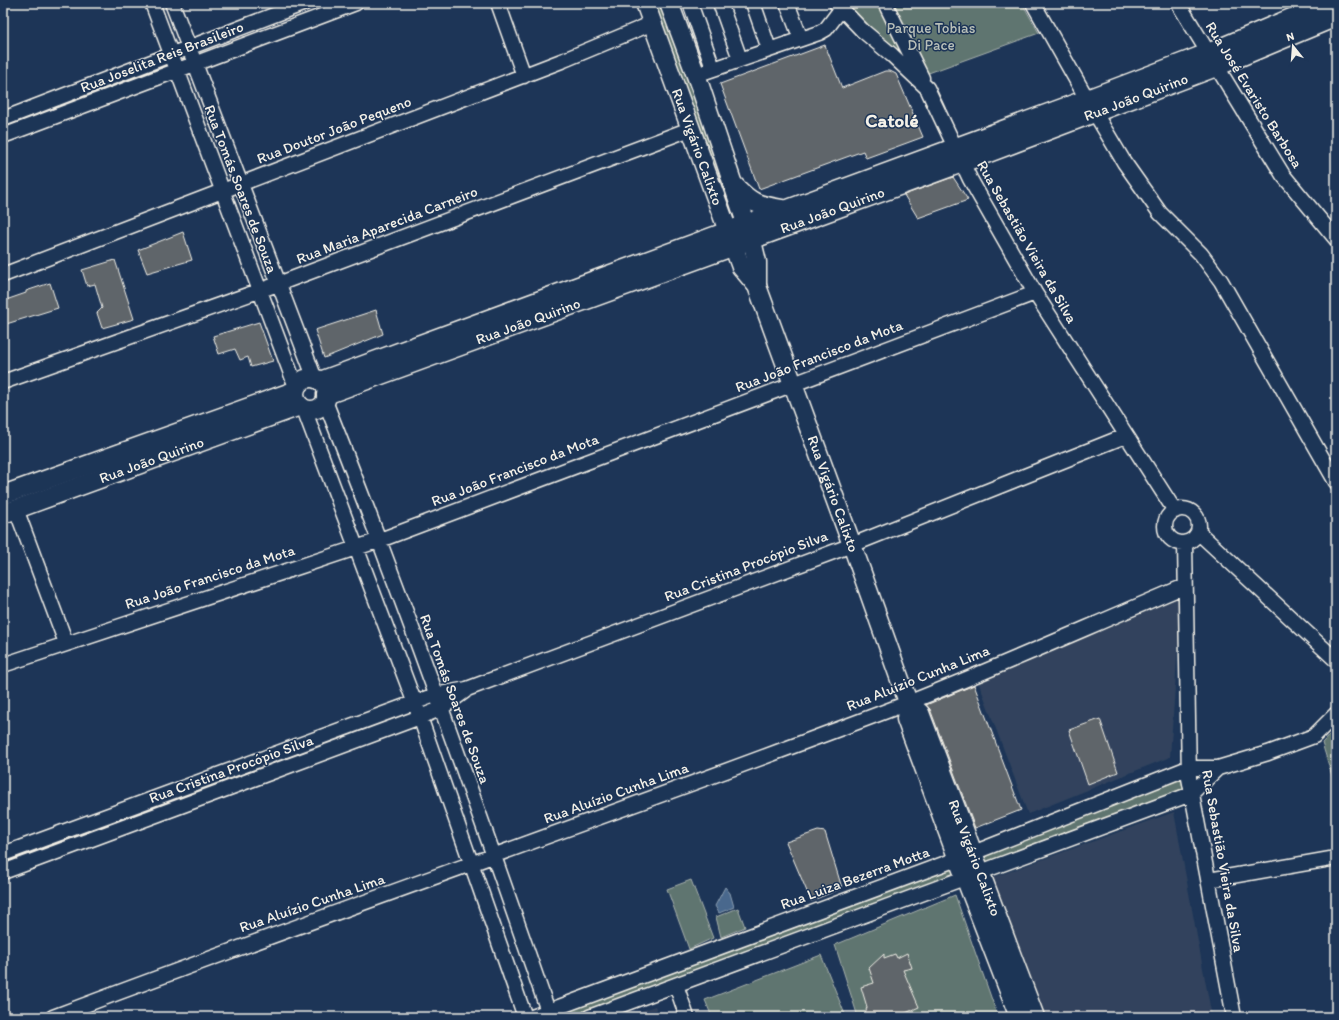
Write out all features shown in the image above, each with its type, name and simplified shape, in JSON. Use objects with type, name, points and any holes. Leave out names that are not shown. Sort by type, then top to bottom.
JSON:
[{"type":"main road","name":"Rua Vigário Calixto","points":[[645,3],[741,267],[757,286],[794,384],[908,702],[906,718],[1034,1017]]},
{"type":"main road","name":"Rua Vigário Calixto","points":[[669,3],[734,184],[757,262],[757,286]]},
{"type":"main road","name":"Rua João Quirino","points":[[322,389],[728,231],[749,233],[959,156],[1212,60],[1329,12]]},
{"type":"main road","name":"Rua João Quirino","points":[[322,389],[734,248],[749,233],[788,210],[959,156]]},
{"type":"main road","points":[[734,184],[747,199],[758,204],[788,210]]},
{"type":"main road","points":[[304,380],[322,389],[318,408],[314,410],[298,398],[304,380]]},
{"type":"main road","name":"Rua João Quirino","points":[[4,490],[298,398]]},
{"type":"main road","name":"Rua João Quirino","points":[[9,511],[298,398]]},
{"type":"main road","name":"Rua Vigário Calixto","points":[[973,875],[1019,1017]]},
{"type":"street","name":"Rua Tomás Soares de Souza","points":[[152,3],[172,53],[222,191],[261,290],[298,398],[415,702],[470,865],[525,1017]]},
{"type":"street","name":"Rua Tomás Soares de Souza","points":[[172,3],[242,184],[278,284],[322,389],[380,540],[494,856],[548,1011]]},
{"type":"street","name":"Rua Joselita Reis Brasileiro","points":[[3,119],[189,46],[305,3]]},
{"type":"street","name":"Rua Joselita Reis Brasileiro","points":[[3,136],[178,70],[195,62],[356,3]]},
{"type":"street","points":[[498,3],[524,76]]},
{"type":"street","points":[[690,3],[713,68]]},
{"type":"street","points":[[720,3],[740,59]]},
{"type":"street","points":[[754,3],[769,49]]},
{"type":"street","points":[[787,3],[801,39]]},
{"type":"street","points":[[885,3],[927,88]]},
{"type":"street","points":[[1032,3],[1124,162],[1160,213],[1201,254],[1221,281],[1336,482]]},
{"type":"street","name":"Rua José Evaristo Barbosa","points":[[1178,3],[1283,175],[1336,239]]},
{"type":"street","points":[[696,75],[826,29],[838,4]]},
{"type":"street","name":"Rua Sebastião Vieira da Silva","points":[[838,4],[862,30],[892,55],[927,88],[959,156],[1035,293],[1125,436],[1176,511]]},
{"type":"street","name":"Rua Doutor João Pequeno","points":[[3,275],[524,76],[653,23]]},
{"type":"street","name":"Rua Maria Aparecida Carneiro","points":[[3,382],[278,284],[690,129]]},
{"type":"street","name":"Rua João Francisco da Mota","points":[[3,665],[380,540],[1035,293]]},
{"type":"street","name":"Rua Cristina Procópio Silva","points":[[3,854],[415,702],[435,695],[467,689],[852,545],[1125,436]]},
{"type":"street","points":[[1186,510],[1195,515],[1199,525],[1198,532],[1194,539],[1185,543],[1172,540],[1166,530],[1167,519],[1176,511],[1186,510]]},
{"type":"street","points":[[9,511],[66,643]]},
{"type":"street","points":[[1198,532],[1336,660]]},
{"type":"street","name":"Rua Sebastião Vieira da Silva","points":[[1185,543],[1188,768],[1191,794],[1209,880],[1234,1017]]},
{"type":"street","name":"Rua Aluízio Cunha Lima","points":[[53,1017],[238,947],[470,865],[908,702],[1185,586]]},
{"type":"street","name":"Rua Cristina Procópio Silva","points":[[3,872],[420,717],[440,709],[467,689]]},
{"type":"street","points":[[1188,768],[1218,768],[1268,753],[1314,736],[1336,714]]},
{"type":"street","name":"Rua Luiza Bezerra Motta","points":[[532,1017],[965,855],[1188,768]]},
{"type":"street","points":[[589,1017],[1191,794],[1218,768]]},
{"type":"street","points":[[228,771],[235,786]]},
{"type":"street","points":[[82,825],[86,840]]},
{"type":"street","points":[[1209,880],[1336,858]]},
{"type":"street","points":[[850,898],[856,919]]},
{"type":"street","points":[[676,985],[687,1017]]},
{"type":"shaded area","points":[[1182,589],[1170,757],[1028,814],[978,681]]},
{"type":"shaded area","points":[[1174,812],[1212,1017],[1040,1017],[991,878]]},
{"type":"shaded area","points":[[725,887],[730,893],[734,907],[719,913],[715,906]]},
{"type":"shaded area","points":[[655,1006],[660,1017],[624,1017]]},
{"type":"green space","points":[[648,3],[664,3],[744,223],[729,229]]},
{"type":"green space","name":"Parque Tobias Di Pace","points":[[847,3],[1022,3],[1039,33],[923,75],[872,30]]},
{"type":"green space","points":[[1336,728],[1336,789],[1322,743]]},
{"type":"green space","points":[[1185,772],[1185,792],[982,868],[978,854]]},
{"type":"green space","points":[[955,863],[959,876],[581,1017],[554,1017],[552,1013]]},
{"type":"green space","points":[[691,880],[713,938],[689,949],[667,889]]},
{"type":"green space","points":[[955,895],[998,1017],[858,1017],[835,945]]},
{"type":"green space","points":[[738,908],[745,927],[721,937],[716,917]]},
{"type":"green space","points":[[821,955],[846,1017],[712,1017],[705,1000]]},
{"type":"building","points":[[825,45],[842,88],[885,71],[890,71],[896,74],[923,137],[866,158],[863,151],[759,189],[720,84]]},
{"type":"building","points":[[953,177],[968,200],[918,218],[904,195]]},
{"type":"building","points":[[183,232],[192,260],[147,273],[138,250]]},
{"type":"building","points":[[115,260],[134,319],[102,328],[97,313],[102,308],[95,284],[87,286],[82,270]]},
{"type":"building","points":[[50,283],[58,308],[3,325],[3,301]]},
{"type":"building","points":[[376,310],[383,334],[324,358],[315,330]]},
{"type":"building","points":[[259,322],[273,361],[251,367],[248,357],[240,360],[235,349],[219,354],[213,336]]},
{"type":"building","points":[[974,685],[1021,810],[975,828],[930,709],[926,705]]},
{"type":"building","points":[[1100,719],[1118,772],[1088,784],[1069,730]]},
{"type":"building","points":[[818,831],[825,832],[842,888],[811,901],[786,842]]},
{"type":"building","points":[[907,953],[912,968],[903,970],[919,1007],[897,1017],[864,1017],[867,1007],[861,987],[874,983],[869,968],[884,954],[884,958],[895,954],[897,958]]},
{"type":"district","name":"Catolé","points":[[892,120]]}]
